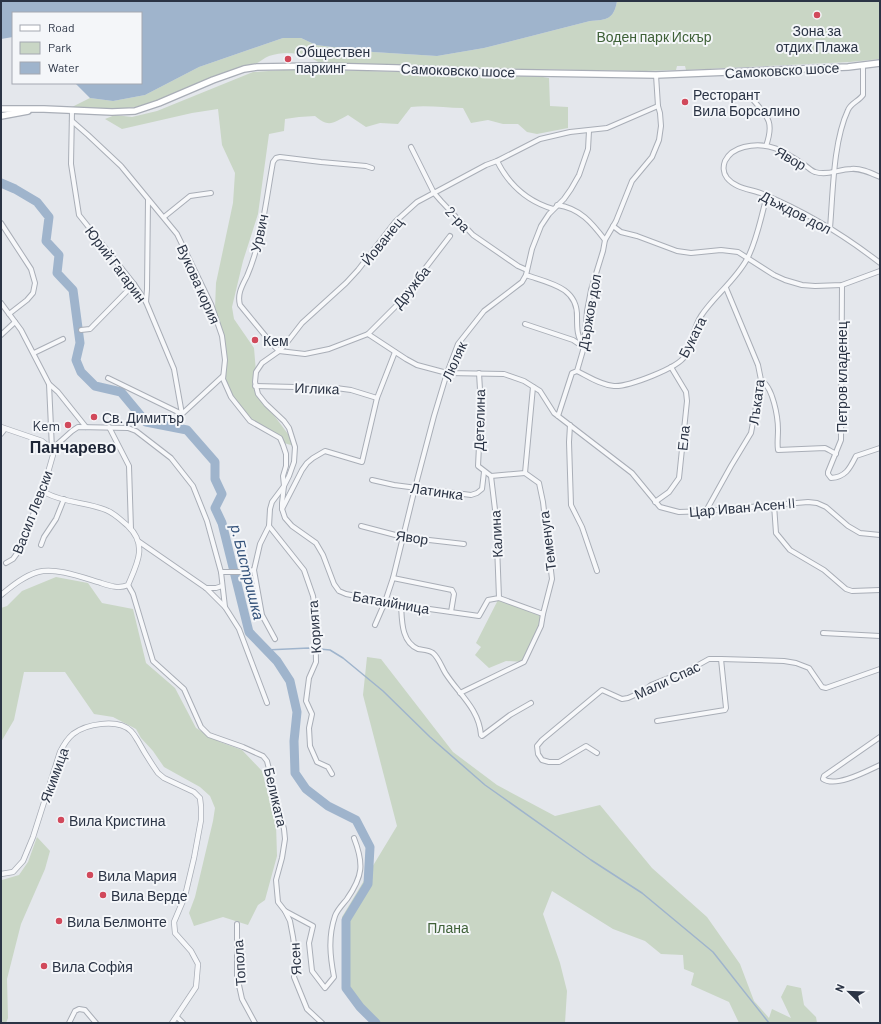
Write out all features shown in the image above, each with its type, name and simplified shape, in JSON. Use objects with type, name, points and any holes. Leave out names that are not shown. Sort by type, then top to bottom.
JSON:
[{"type":"main road","name":"Самоковско шосе","points":[[1,109],[112,112],[135,111],[159,103],[213,80],[244,69],[257,67],[319,66],[481,72],[656,75],[880,63]]},
{"type":"main road","name":"Самоковско шосе","points":[[1,116],[44,109]]},
{"type":"street","points":[[830,228],[839,141],[849,106],[863,95],[863,65]]},
{"type":"street","name":"Държов дол","points":[[558,416],[572,373],[577,371],[584,347],[587,311],[591,290],[603,251],[604,240],[613,226],[632,181],[652,157],[659,140],[661,126],[656,75]]},
{"type":"street","points":[[754,101],[766,114],[770,123],[770,133],[766,146]]},
{"type":"street","name":"Йованец","points":[[255,386],[256,372],[262,363],[279,351],[302,323],[346,283],[358,270],[395,222],[417,202],[486,165],[540,139],[570,132],[607,128],[658,106]]},
{"type":"street","name":"Юрий Гагарин","points":[[72,111],[72,164],[79,215],[134,284],[146,302],[174,369],[182,414]]},
{"type":"street","name":"Вукова кория","points":[[72,121],[121,166],[148,200],[164,217],[176,234],[211,304],[222,336],[224,360],[223,379],[231,397],[250,421],[280,438],[286,454],[286,466],[283,476],[284,486]]},
{"type":"street","points":[[527,273],[537,233],[545,219],[571,189],[579,175],[588,149],[589,131]]},
{"type":"street","name":"Явор","points":[[727,158],[740,148],[756,145],[766,146],[786,152],[814,172],[835,172],[852,168],[866,171],[880,177]]},
{"type":"street","name":"2-ра","points":[[412,147],[434,193],[473,235],[527,273],[561,288],[571,295],[577,308],[578,335],[584,347]]},
{"type":"street","name":"Урвич","points":[[279,351],[240,305],[238,300],[241,287],[257,250],[273,162],[276,158],[280,157],[366,166],[372,168]]},
{"type":"street","name":"Дъждов дол","points":[[727,158],[724,169],[727,178],[739,186],[767,196],[830,228],[880,263]]},
{"type":"street","points":[[497,161],[515,186],[526,197],[533,202],[573,209],[581,213],[591,222],[604,240]]},
{"type":"street","points":[[164,217],[190,196],[211,193]]},
{"type":"street","name":"Буката","points":[[577,371],[600,382],[613,386],[620,386],[629,384],[671,367],[679,362],[685,356],[701,317],[726,288],[748,258],[767,196]]},
{"type":"street","points":[[146,302],[148,200]]},
{"type":"street","points":[[1,223],[31,269],[35,283],[33,293],[27,300],[9,314]]},
{"type":"street","points":[[613,226],[621,232],[638,236],[678,251],[691,253],[728,250],[742,254],[774,275],[790,282],[815,286],[842,285],[880,271]]},
{"type":"street","name":"Дружба","points":[[368,334],[397,305],[450,236]]},
{"type":"street","name":"Люляк","points":[[375,625],[393,578],[446,372],[458,344],[484,311],[522,282],[527,273]]},
{"type":"street","points":[[81,330],[90,329],[134,284]]},
{"type":"street","name":"Петров кладенец","points":[[842,285],[842,431],[841,440],[828,472],[830,477],[832,478],[846,474],[856,456],[880,448]]},
{"type":"street","name":"Лъката","points":[[706,511],[751,433],[761,380],[758,366],[726,288]]},
{"type":"street","name":"Васил Левски","points":[[1,303],[15,322],[34,353],[49,384],[53,455],[43,490],[18,552],[13,559],[6,563]]},
{"type":"street","points":[[1,335],[15,322]]},
{"type":"street","points":[[525,324],[573,340],[584,347]]},
{"type":"street","points":[[279,351],[305,354],[329,349],[368,334]]},
{"type":"street","name":"Цар Иван Асен II","points":[[368,334],[394,352],[417,365],[446,372],[504,374],[524,381],[540,391],[554,413],[632,473],[660,507],[679,512],[808,502],[817,503],[826,507],[848,526],[860,533],[880,535]]},
{"type":"street","points":[[34,353],[63,339]]},
{"type":"street","points":[[282,509],[302,470],[313,458],[325,451],[362,462],[377,398],[394,352]]},
{"type":"street","name":"Ела","points":[[655,502],[669,492],[679,478],[687,397],[686,392],[671,367]]},
{"type":"street","name":"Детелина","points":[[479,373],[481,406],[478,466],[484,472]]},
{"type":"street","points":[[108,378],[182,414],[223,376]]},
{"type":"street","points":[[761,380],[766,384],[771,393],[775,409],[778,426],[778,450],[824,448],[836,454]]},
{"type":"street","points":[[49,384],[58,392],[86,426]]},
{"type":"street","points":[[255,386],[258,394],[266,404],[284,421],[289,428],[295,447],[294,462],[284,486],[272,502],[269,526],[260,544],[254,570],[262,615],[275,639]]},
{"type":"street","name":"Иглика","points":[[255,386],[336,388],[351,390],[377,398]]},
{"type":"street","points":[[484,472],[491,476],[525,473],[533,387]]},
{"type":"street","points":[[570,425],[569,442],[571,505],[584,533],[597,571]]},
{"type":"street","points":[[1,434],[3,428],[42,441],[52,449],[72,430],[78,427],[109,427],[136,430],[171,458],[193,486],[213,541],[221,572],[225,607]]},
{"type":"street","points":[[109,427],[129,466],[131,529]]},
{"type":"street","name":"Латинка","points":[[372,480],[394,485],[470,495],[478,493],[482,489],[484,472]]},
{"type":"street","name":"Теменуга","points":[[460,693],[524,662],[541,626],[552,579],[543,502],[539,483],[525,473]]},
{"type":"street","name":"Калина","points":[[491,476],[496,518],[499,598]]},
{"type":"street","points":[[282,509],[284,486]]},
{"type":"street","points":[[1,595],[27,576],[48,570],[114,587],[125,587],[128,585],[137,564],[140,550],[138,541],[131,529],[116,515],[106,510],[51,496],[43,490]]},
{"type":"street","points":[[42,545],[44,538],[56,519],[64,499]]},
{"type":"street","points":[[774,505],[776,533],[790,550],[824,570],[846,589],[852,591],[880,590]]},
{"type":"street","name":"Батаийница","points":[[282,509],[285,518],[292,526],[316,543],[323,555],[334,584],[339,591],[346,594],[401,605],[479,616],[488,600],[499,598]]},
{"type":"street","name":"Корията","points":[[269,526],[304,570],[313,596],[315,609],[316,662],[309,678],[306,701],[312,714],[309,728],[310,746],[316,762],[328,767],[332,774]]},
{"type":"street","name":"Явор","points":[[361,526],[403,537],[464,544]]},
{"type":"street","points":[[138,541],[206,588],[225,607],[239,629],[267,703]]},
{"type":"street","points":[[221,572],[244,572],[254,570]]},
{"type":"street","points":[[393,578],[452,590],[454,594],[452,612]]},
{"type":"street","name":"Беликата","points":[[128,585],[133,594],[153,661],[184,689],[201,726],[209,735],[243,746],[263,756],[267,761],[284,828],[282,858],[276,880],[278,902],[285,911]]},
{"type":"street","points":[[206,588],[216,588],[222,586]]},
{"type":"street","points":[[499,598],[543,614]]},
{"type":"street","points":[[401,605],[403,631],[413,646],[432,652],[460,693],[474,710],[479,721],[482,736],[510,715],[531,703]]},
{"type":"street","points":[[823,633],[880,636]]},
{"type":"street","points":[[657,721],[723,712],[725,710],[721,658]]},
{"type":"street","name":"Мали Спас","points":[[597,754],[586,746],[559,762],[549,762],[542,760],[538,754],[538,746],[542,740],[602,690],[622,699],[628,698],[644,691],[651,685],[691,669],[710,659],[721,658],[796,663],[809,668],[822,687],[826,688],[880,669]]},
{"type":"street","name":"Якимица","points":[[1,874],[13,872],[23,861],[33,837],[64,744],[71,735],[92,726],[114,723],[131,731],[158,773],[164,778],[194,792],[200,798],[201,820],[194,858],[185,896],[174,922],[175,933],[191,951],[198,964],[196,987],[177,1017]]},
{"type":"street","points":[[880,737],[824,776],[823,779],[826,781],[838,782],[880,765]]},
{"type":"street","points":[[285,911],[313,926],[309,943],[312,971],[325,988],[334,977],[330,951],[330,932],[335,914],[352,892],[362,869],[359,852],[354,838]]},
{"type":"street","name":"Ясен","points":[[285,911],[290,921],[293,936],[296,958],[294,977],[307,1009],[322,1023]]},
{"type":"street","name":"Топола","points":[[237,924],[237,976],[242,1000],[255,1023]]},
{"type":"street","points":[[68,1022],[75,1011],[82,1009],[89,1013],[96,1023]]},
{"type":"street","points":[[172,1023],[177,1017],[183,1023]]},
{"type":"green space","name":"Воден парк Искър","points":[[617,1],[880,1],[880,59],[850,62],[686,70],[685,66],[677,66],[676,70],[645,71],[458,68],[320,63],[302,55],[282,53],[269,56],[255,64],[243,67],[144,106],[111,110],[72,107],[90,98],[113,101],[145,95],[199,67],[283,38],[301,38],[316,45],[373,52],[437,56],[484,48],[590,21],[605,19],[614,12]]},
{"type":"green space","points":[[298,69],[537,76],[549,78],[550,106],[568,107],[568,128],[537,134],[527,132],[518,124],[503,124],[488,120],[471,123],[463,108],[424,106],[411,107],[398,124],[380,123],[366,127],[348,115],[331,123],[324,122],[315,116],[299,117],[285,119],[284,131],[269,134],[258,214],[243,261],[232,307],[234,319],[254,348],[255,376],[258,394],[291,438],[294,446],[284,443],[250,420],[232,397],[223,379],[225,359],[222,329],[215,308],[216,283],[233,203],[235,173],[222,145],[218,109],[192,113],[122,129],[105,119],[115,115],[132,117],[157,111],[253,72]]},
{"type":"green space","points":[[56,577],[88,583],[102,603],[133,609],[146,663],[175,688],[196,728],[220,742],[242,750],[262,771],[276,823],[277,856],[265,900],[258,905],[248,925],[223,917],[194,926],[189,913],[195,897],[213,821],[215,808],[210,796],[200,787],[164,767],[153,751],[141,738],[136,729],[113,717],[94,714],[65,672],[24,672],[14,720],[1,742],[1,608],[7,606],[22,591]]},
{"type":"green space","points":[[499,598],[543,614],[541,626],[524,662],[506,661],[489,668],[475,655],[481,647],[476,643]]},
{"type":"green space","name":"Плана","points":[[367,657],[381,659],[453,752],[497,785],[555,816],[600,805],[652,868],[707,917],[740,964],[754,1001],[769,1018],[772,1009],[791,1018],[781,997],[787,985],[801,988],[804,1005],[816,1017],[817,1023],[739,1023],[729,1002],[691,985],[694,973],[684,969],[683,955],[661,954],[645,941],[613,929],[552,891],[543,914],[560,963],[567,991],[565,1023],[376,1023],[360,1007],[346,988],[342,917],[397,826],[363,695]]},
{"type":"green space","points":[[37,837],[50,851],[45,869],[21,924],[7,979],[8,1018],[6,1023],[1,1023],[1,885],[2,880],[19,875],[28,862]]},
{"type":"water","points":[[1,1],[617,1],[612,15],[605,19],[590,21],[484,48],[437,56],[373,52],[316,45],[301,38],[283,38],[199,67],[145,95],[113,101],[90,98],[76,84],[142,84],[142,12],[12,12],[12,37],[1,39]]},
{"type":"waterway","name":"р. Бистришка","points":[[1,183],[15,189],[37,202],[49,217],[46,241],[59,255],[57,273],[73,290],[80,343],[76,360],[81,372],[95,386],[121,392],[146,422],[187,430],[215,462],[215,479],[222,494],[215,508],[222,523],[249,632],[277,661],[290,681],[297,712],[294,741],[295,773],[306,789],[328,806],[356,820],[370,847],[368,884],[346,920],[346,988],[360,1007],[376,1023]]},
{"type":"waterway","points":[[266,650],[309,648],[330,650],[343,658],[383,691],[430,737],[485,785],[591,860],[642,893],[713,952],[769,1023]]},
{"type":"place","name":"Зона за отдих Плажа","points":[[817,15]]},
{"type":"place","name":"Обществен паркинг","points":[[288,59]]},
{"type":"place","name":"Ресторант Вила Борсалино","points":[[685,102]]},
{"type":"place","name":"Кем","points":[[255,340]]},
{"type":"place","name":"Св. Димитър","points":[[94,417]]},
{"type":"place","name":"Kem","points":[[68,425]]},
{"type":"place","name":"Вила Кристина","points":[[61,820]]},
{"type":"place","name":"Вила Мария","points":[[90,875]]},
{"type":"place","name":"Вила Верде","points":[[103,895]]},
{"type":"place","name":"Вила Белмонте","points":[[59,921]]},
{"type":"place","name":"Вила Софѝя","points":[[44,966]]},
{"type":"district","name":"Панчарево","points":[[73,446]]}]
